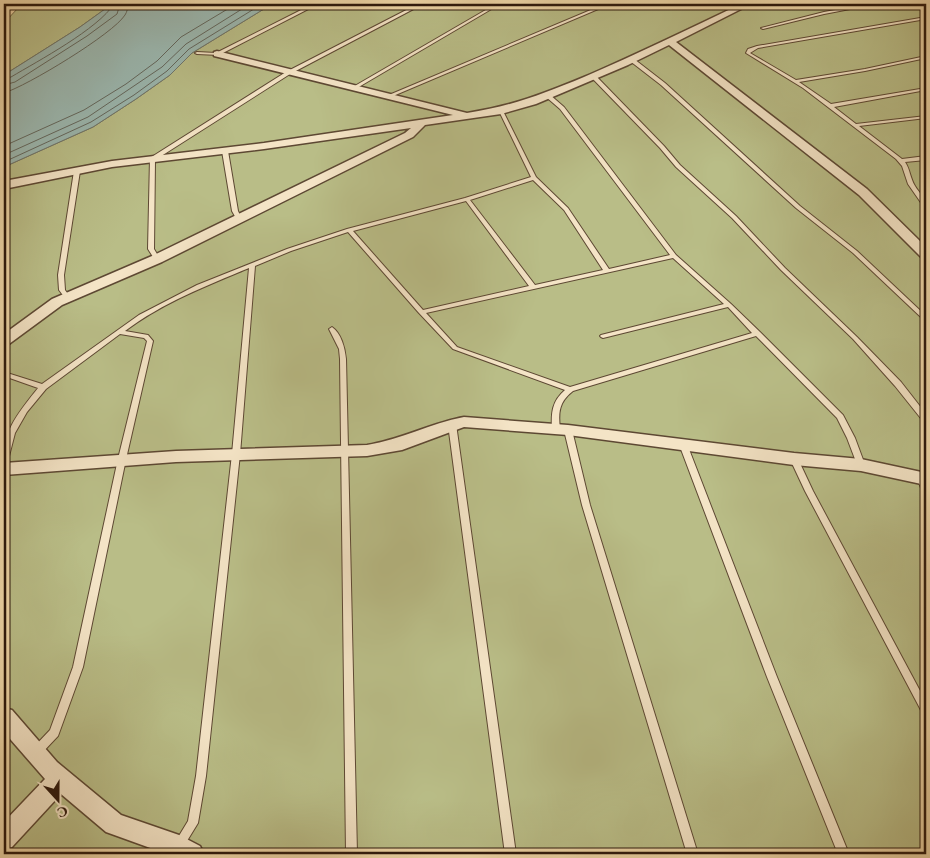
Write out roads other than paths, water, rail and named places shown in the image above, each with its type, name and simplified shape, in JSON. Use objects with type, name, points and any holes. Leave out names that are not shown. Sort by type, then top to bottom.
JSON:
[{"type":"street","points":[[4,185],[152,158],[225,151],[501,111],[532,102],[632,60],[747,4]]},
{"type":"street","points":[[670,42],[863,192],[926,254]]},
{"type":"street","points":[[217,54],[288,73],[391,95],[470,116]]},
{"type":"street","points":[[4,342],[57,302],[157,259],[239,219],[409,135],[421,124]]},
{"type":"street","points":[[4,469],[122,459],[344,452],[386,448],[424,437],[452,424],[464,422],[562,430],[794,459],[861,465],[925,482]]},
{"type":"street","points":[[4,718],[35,754],[60,779],[114,824],[181,852]]},
{"type":"street","points":[[4,839],[60,779]]},
{"type":"lane","points":[[197,53],[217,54],[316,4]]},
{"type":"lane","points":[[157,259],[151,249],[152,158],[288,73],[421,4]]},
{"type":"lane","points":[[355,87],[498,4]]},
{"type":"lane","points":[[391,95],[608,4]]},
{"type":"lane","points":[[763,28],[824,13],[874,4]]},
{"type":"lane","points":[[926,18],[756,47],[748,53],[795,81],[901,161],[912,184],[926,206]]},
{"type":"lane","points":[[795,81],[865,70],[926,57]]},
{"type":"lane","points":[[632,60],[664,84],[798,207],[861,258],[926,318]]},
{"type":"lane","points":[[593,76],[678,166],[734,217],[783,269],[855,338],[898,384],[926,419]]},
{"type":"lane","points":[[830,106],[926,89]]},
{"type":"lane","points":[[547,95],[562,108],[674,256],[758,333],[840,418],[851,438],[861,465]]},
{"type":"lane","points":[[501,111],[534,178],[566,209],[607,271]]},
{"type":"lane","points":[[856,126],[926,117]]},
{"type":"lane","points":[[225,151],[235,211],[239,219]]},
{"type":"lane","points":[[901,161],[926,158]]},
{"type":"lane","points":[[67,297],[62,290],[61,275],[77,171]]},
{"type":"lane","points":[[4,460],[11,434],[24,411],[43,387],[141,316],[199,286],[289,250],[349,230],[468,199],[534,178]]},
{"type":"lane","points":[[468,199],[533,287]]},
{"type":"lane","points":[[349,230],[421,312],[456,348],[570,389]]},
{"type":"lane","points":[[421,312],[674,256]]},
{"type":"lane","points":[[181,852],[193,823],[201,776],[236,454],[252,265]]},
{"type":"lane","points":[[602,336],[729,305]]},
{"type":"lane","points":[[332,329],[342,349],[343,359],[352,854]]},
{"type":"lane","points":[[35,754],[54,733],[78,666],[122,459],[150,341],[146,336],[120,332]]},
{"type":"lane","points":[[693,854],[562,430],[556,405],[562,395],[570,389],[758,333]]},
{"type":"lane","points":[[4,374],[43,387]]},
{"type":"lane","points":[[452,424],[512,854]]},
{"type":"lane","points":[[683,444],[772,678],[844,854]]},
{"type":"lane","points":[[794,459],[809,491],[926,711]]},
{"type":"water","points":[[112,4],[272,4],[192,53],[170,75],[93,127],[4,167],[4,75],[80,27]]}]
